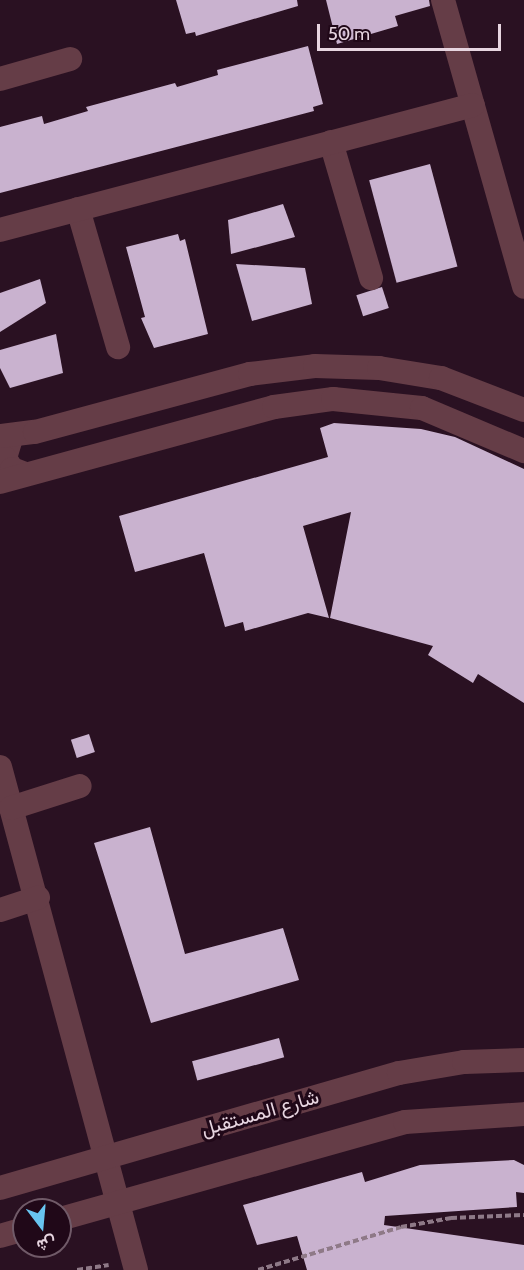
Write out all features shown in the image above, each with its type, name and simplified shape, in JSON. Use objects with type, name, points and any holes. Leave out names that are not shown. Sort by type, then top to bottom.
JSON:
[{"type":"street","points":[[443,0],[524,287]]},
{"type":"street","points":[[0,79],[70,59]]},
{"type":"street","points":[[0,230],[472,105]]},
{"type":"street","points":[[331,142],[371,278]]},
{"type":"street","points":[[78,209],[118,347]]},
{"type":"street","points":[[25,474],[12,469],[5,458],[6,436],[239,376],[315,366],[379,368],[441,378],[524,410]]},
{"type":"street","points":[[0,482],[274,407],[333,399],[422,408],[524,451]]},
{"type":"street","points":[[0,767],[38,898],[135,1266]]},
{"type":"street","points":[[11,808],[80,786]]},
{"type":"street","points":[[0,910],[38,898]]},
{"type":"street","name":"شارع المستقبل","points":[[0,1188],[399,1073],[464,1062],[524,1060]]},
{"type":"street","points":[[72,1216],[405,1122],[524,1114]]},
{"type":"path","points":[[258,1270],[400,1227],[451,1218],[524,1215]]},
{"type":"path","points":[[77,1270],[135,1266]]},
{"type":"building","points":[[176,0],[297,0],[298,6],[196,36],[195,32],[186,34]]},
{"type":"building","points":[[326,0],[429,0],[430,6],[395,16],[398,26],[337,44]]},
{"type":"building","points":[[308,46],[323,104],[313,107],[314,111],[0,193],[0,127],[42,116],[44,124],[88,111],[86,107],[175,83],[177,87],[218,75],[217,70]]},
{"type":"building","points":[[430,164],[457,266],[397,283],[369,180]]},
{"type":"building","points":[[283,204],[295,237],[231,254],[228,220]]},
{"type":"building","points":[[178,234],[180,241],[185,239],[208,334],[154,348],[141,318],[145,317],[126,247]]},
{"type":"building","points":[[236,264],[305,268],[312,304],[252,321]]},
{"type":"building","points":[[40,279],[46,303],[0,332],[0,293]]},
{"type":"building","points":[[382,287],[389,308],[363,316],[356,295]]},
{"type":"building","points":[[56,334],[63,373],[10,388],[0,368],[0,350]]},
{"type":"building","points":[[334,423],[421,429],[455,437],[524,469],[524,703],[478,674],[473,683],[428,655],[433,646],[330,618],[351,512],[303,526],[329,618],[308,613],[245,631],[243,622],[225,627],[204,553],[135,572],[119,516],[328,457],[320,428]]},
{"type":"building","points":[[89,734],[95,752],[77,758],[71,740]]},
{"type":"building","points":[[150,827],[185,954],[283,928],[299,980],[151,1023],[94,843]]},
{"type":"building","points":[[279,1038],[284,1057],[197,1081],[192,1061]]},
{"type":"building","points":[[514,1160],[524,1165],[524,1193],[516,1192],[517,1207],[385,1216],[384,1225],[524,1245],[524,1270],[307,1270],[297,1236],[257,1245],[243,1205],[362,1172],[365,1182],[420,1165]]}]
